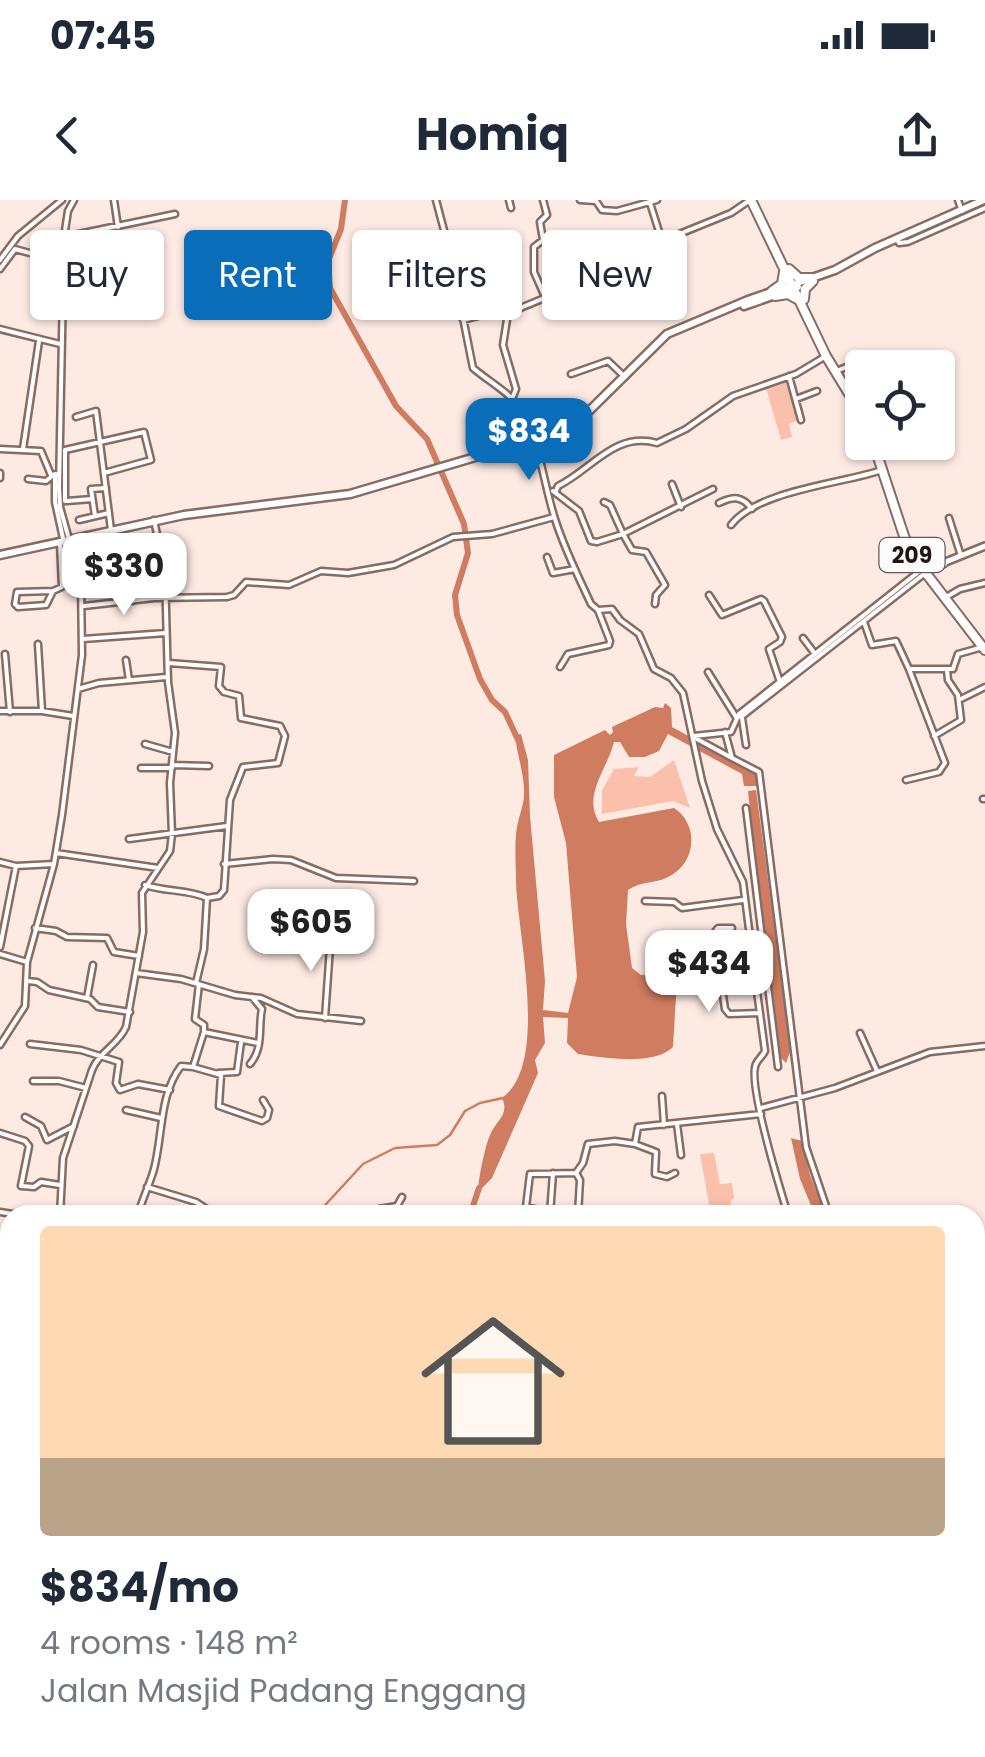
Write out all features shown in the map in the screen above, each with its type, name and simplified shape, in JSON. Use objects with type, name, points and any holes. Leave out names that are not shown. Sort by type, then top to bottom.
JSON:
[{"type":"main road","points":[[752,200],[826,356],[845,387]]},
{"type":"main road","points":[[0,556],[154,520],[340,496],[532,440],[576,421],[667,334],[826,274],[984,200]]},
{"type":"main road","points":[[786,268],[799,278],[812,279]]},
{"type":"main road","points":[[774,294],[782,284],[786,268]]},
{"type":"main road","points":[[802,301],[812,279]]},
{"type":"main road","points":[[774,294],[802,301],[845,378]]},
{"type":"main road","name":"209","points":[[880,460],[904,536],[925,571],[984,646]]},
{"type":"main road","name":"209","points":[[882,460],[925,571],[984,646]]},
{"type":"main road","points":[[925,571],[943,563]]},
{"type":"main road","points":[[925,571],[943,563]]},
{"type":"street","points":[[0,260],[18,236],[62,200]]},
{"type":"street","points":[[65,230],[74,200]]},
{"type":"street","points":[[114,200],[118,226]]},
{"type":"street","points":[[436,200],[444,230]]},
{"type":"street","points":[[508,200],[512,208]]},
{"type":"street","points":[[542,234],[540,222],[547,215],[543,200]]},
{"type":"street","points":[[580,200],[596,202],[602,210],[614,211],[657,200]]},
{"type":"street","points":[[687,231],[752,200]]},
{"type":"street","points":[[958,200],[962,211]]},
{"type":"street","points":[[649,201],[658,230]]},
{"type":"street","points":[[897,239],[899,243],[910,242],[985,208]]},
{"type":"street","points":[[98,230],[176,214]]},
{"type":"street","points":[[542,241],[534,247],[534,272],[542,290]]},
{"type":"street","points":[[0,269],[15,249],[30,253]]},
{"type":"street","points":[[0,1045],[24,1011],[27,962],[56,853],[83,639],[81,582],[64,543],[55,502],[60,444],[61,320]]},
{"type":"street","points":[[463,320],[473,368],[522,411],[554,517],[610,644],[568,654],[560,667]]},
{"type":"street","points":[[507,320],[502,344],[516,389],[512,399]]},
{"type":"street","points":[[0,329],[60,344]]},
{"type":"street","points":[[23,449],[39,341]]},
{"type":"street","points":[[549,492],[602,453],[646,439],[657,443],[686,429],[733,396],[789,376],[826,356]]},
{"type":"street","points":[[571,374],[608,361],[625,377]]},
{"type":"street","points":[[840,370],[845,368]]},
{"type":"street","points":[[789,376],[801,420]]},
{"type":"street","points":[[796,399],[817,391]]},
{"type":"street","points":[[76,416],[96,411],[111,530]]},
{"type":"street","points":[[65,450],[144,432],[152,460],[104,473]]},
{"type":"street","points":[[54,591],[46,605],[16,604],[16,592],[54,591],[62,587],[65,450],[60,444]]},
{"type":"street","points":[[0,449],[42,452],[55,474],[62,502]]},
{"type":"street","points":[[731,525],[739,515],[794,491],[882,470]]},
{"type":"street","points":[[28,479],[46,481],[55,474]]},
{"type":"street","points":[[672,484],[681,507]]},
{"type":"street","points":[[95,516],[91,489],[106,488]]},
{"type":"street","points":[[556,490],[582,515],[591,540],[597,542],[681,507],[712,489]]},
{"type":"street","points":[[720,503],[737,497],[752,509]]},
{"type":"street","points":[[62,502],[92,498]]},
{"type":"street","points":[[604,502],[610,505],[632,550],[646,552],[665,585],[656,595],[655,604]]},
{"type":"street","points":[[79,520],[109,513]]},
{"type":"street","points":[[83,606],[227,597],[246,582],[289,584],[315,572],[348,573],[394,565],[459,536],[554,517]]},
{"type":"street","points":[[949,518],[962,556]]},
{"type":"street","points":[[60,1205],[63,1158],[86,1088],[100,1055],[124,1032],[130,1012],[143,932],[140,906],[145,885],[170,851],[175,728],[168,677],[164,572],[154,520]]},
{"type":"street","points":[[943,563],[985,546]]},
{"type":"street","points":[[547,557],[554,574],[575,569]]},
{"type":"street","points":[[694,737],[733,730],[739,716],[780,682],[864,622],[925,571]]},
{"type":"street","points":[[739,716],[925,571]]},
{"type":"street","points":[[133,602],[134,575]]},
{"type":"street","points":[[948,596],[985,583]]},
{"type":"street","points":[[709,596],[723,615],[762,599],[782,637],[769,648],[780,682]]},
{"type":"street","points":[[598,610],[612,609],[640,634],[654,669],[671,678],[684,692],[717,830],[742,879],[751,942],[759,960],[756,980],[765,1052],[755,1070],[761,1111],[786,1205]]},
{"type":"street","points":[[864,622],[872,645],[896,642],[945,763],[939,772],[906,780]]},
{"type":"street","points":[[83,639],[166,633]]},
{"type":"street","points":[[803,638],[816,657]]},
{"type":"street","points":[[38,644],[42,710]]},
{"type":"street","points":[[909,668],[948,670],[955,667],[958,654],[984,646]]},
{"type":"street","points":[[5,654],[10,712]]},
{"type":"street","points":[[126,660],[129,680]]},
{"type":"street","points":[[145,885],[207,898],[222,894],[230,800],[243,767],[278,763],[284,746],[280,726],[240,718],[239,696],[221,690],[221,668],[168,663]]},
{"type":"street","points":[[933,736],[959,723],[960,700],[948,680],[948,670]]},
{"type":"street","points":[[708,672],[739,716],[746,745]]},
{"type":"street","points":[[78,689],[168,677]]},
{"type":"street","points":[[960,700],[985,687]]},
{"type":"street","points":[[0,711],[42,710],[73,716]]},
{"type":"street","points":[[724,732],[732,758]]},
{"type":"street","points":[[694,737],[758,772],[810,1166],[825,1205]]},
{"type":"street","points":[[145,744],[174,752]]},
{"type":"street","points":[[141,768],[209,766]]},
{"type":"street","points":[[746,808],[778,1067]]},
{"type":"street","points":[[129,839],[226,826]]},
{"type":"street","points":[[56,853],[158,868]]},
{"type":"street","points":[[224,864],[292,860],[336,878],[414,880]]},
{"type":"street","points":[[0,862],[16,866],[54,864]]},
{"type":"street","points":[[16,866],[0,951],[27,962]]},
{"type":"street","points":[[193,1067],[204,1032],[204,1025],[195,1019],[207,898]]},
{"type":"street","points":[[645,901],[674,902],[682,908],[744,900]]},
{"type":"street","points":[[35,928],[68,937],[108,938],[114,952],[139,956]]},
{"type":"street","points":[[732,928],[715,930],[726,1011],[760,1013]]},
{"type":"street","points":[[286,939],[330,947],[324,1018]]},
{"type":"street","points":[[719,966],[759,960]]},
{"type":"street","points":[[87,998],[93,965]]},
{"type":"street","points":[[136,973],[252,997],[298,1014],[361,1021]]},
{"type":"street","points":[[26,981],[87,998],[98,1006],[130,1012]]},
{"type":"street","points":[[250,1064],[262,1032],[262,1009],[252,997]]},
{"type":"street","points":[[204,1032],[258,1043]]},
{"type":"street","points":[[860,1033],[877,1070]]},
{"type":"street","points":[[141,1205],[154,1170],[161,1118],[178,1068],[237,1072],[241,1040]]},
{"type":"street","points":[[30,1044],[100,1055],[120,1064],[116,1086],[120,1090],[138,1084],[170,1090]]},
{"type":"street","points":[[634,1144],[636,1128],[761,1111],[930,1052],[985,1046]]},
{"type":"street","points":[[218,1073],[222,1080],[217,1103],[222,1108],[265,1121],[269,1110],[263,1100]]},
{"type":"street","points":[[33,1081],[59,1081],[86,1088]]},
{"type":"street","points":[[662,1096],[664,1124]]},
{"type":"street","points":[[126,1110],[161,1118]]},
{"type":"street","points":[[25,1118],[41,1126],[46,1140],[74,1126]]},
{"type":"street","points":[[678,1124],[681,1155]]},
{"type":"street","points":[[0,1132],[28,1142],[21,1186],[60,1184]]},
{"type":"street","points":[[526,1205],[530,1174],[576,1173],[583,1164],[588,1144],[634,1144],[657,1152],[654,1174],[667,1177],[675,1173]]},
{"type":"street","points":[[576,1173],[580,1180],[579,1205]]},
{"type":"street","points":[[551,1205],[553,1174]]},
{"type":"street","points":[[147,1187],[201,1205]]},
{"type":"street","points":[[398,1205],[402,1198]]},
{"type":"shaded area","points":[[789,380],[799,420],[789,424],[792,437],[781,440],[766,388]]},
{"type":"shaded area","points":[[665,703],[671,708],[672,727],[758,774],[759,786],[744,786],[742,774],[668,734],[659,751],[645,757],[629,757],[620,742],[614,742],[598,782],[593,802],[599,822],[674,808],[691,834],[689,854],[677,871],[628,890],[626,924],[632,968],[641,975],[672,974],[677,980],[673,1047],[641,1059],[578,1054],[567,1043],[568,1018],[543,1017],[545,1043],[535,1060],[538,1073],[492,1178],[478,1192],[488,1140],[503,1113],[502,1098],[516,1081],[525,1057],[528,1028],[515,854],[524,788],[515,735],[521,734],[528,760],[545,981],[543,1010],[568,1013],[577,977],[566,843],[554,797],[554,755],[605,730],[610,735],[612,727],[655,707],[663,708]]},
{"type":"shaded area","points":[[674,760],[690,808],[673,801],[602,814],[602,790],[614,769],[639,767],[634,776],[650,777]]},
{"type":"shaded area","points":[[756,790],[789,1036],[786,1063],[781,1058],[749,801],[748,791]]},
{"type":"shaded area","points":[[276,895],[320,903],[319,925],[303,929],[303,940],[286,936],[288,913],[274,911],[271,899]]},
{"type":"shaded area","points":[[791,1138],[802,1141],[822,1205],[811,1205],[800,1179]]},
{"type":"shaded area","points":[[714,1153],[720,1184],[732,1183],[734,1199],[730,1205],[709,1205],[700,1154]]},
{"type":"waterway","points":[[345,200],[341,229],[328,261],[330,288],[396,406],[427,439],[464,524],[468,553],[455,595],[457,615],[480,679],[492,700],[505,712],[519,742]]},
{"type":"waterway","points":[[10,250],[52,211]]},
{"type":"waterway","points":[[325,1205],[363,1164],[395,1148],[437,1145],[450,1135],[465,1111],[503,1098]]},
{"type":"waterway","points":[[473,1205],[479,1188]]}]
